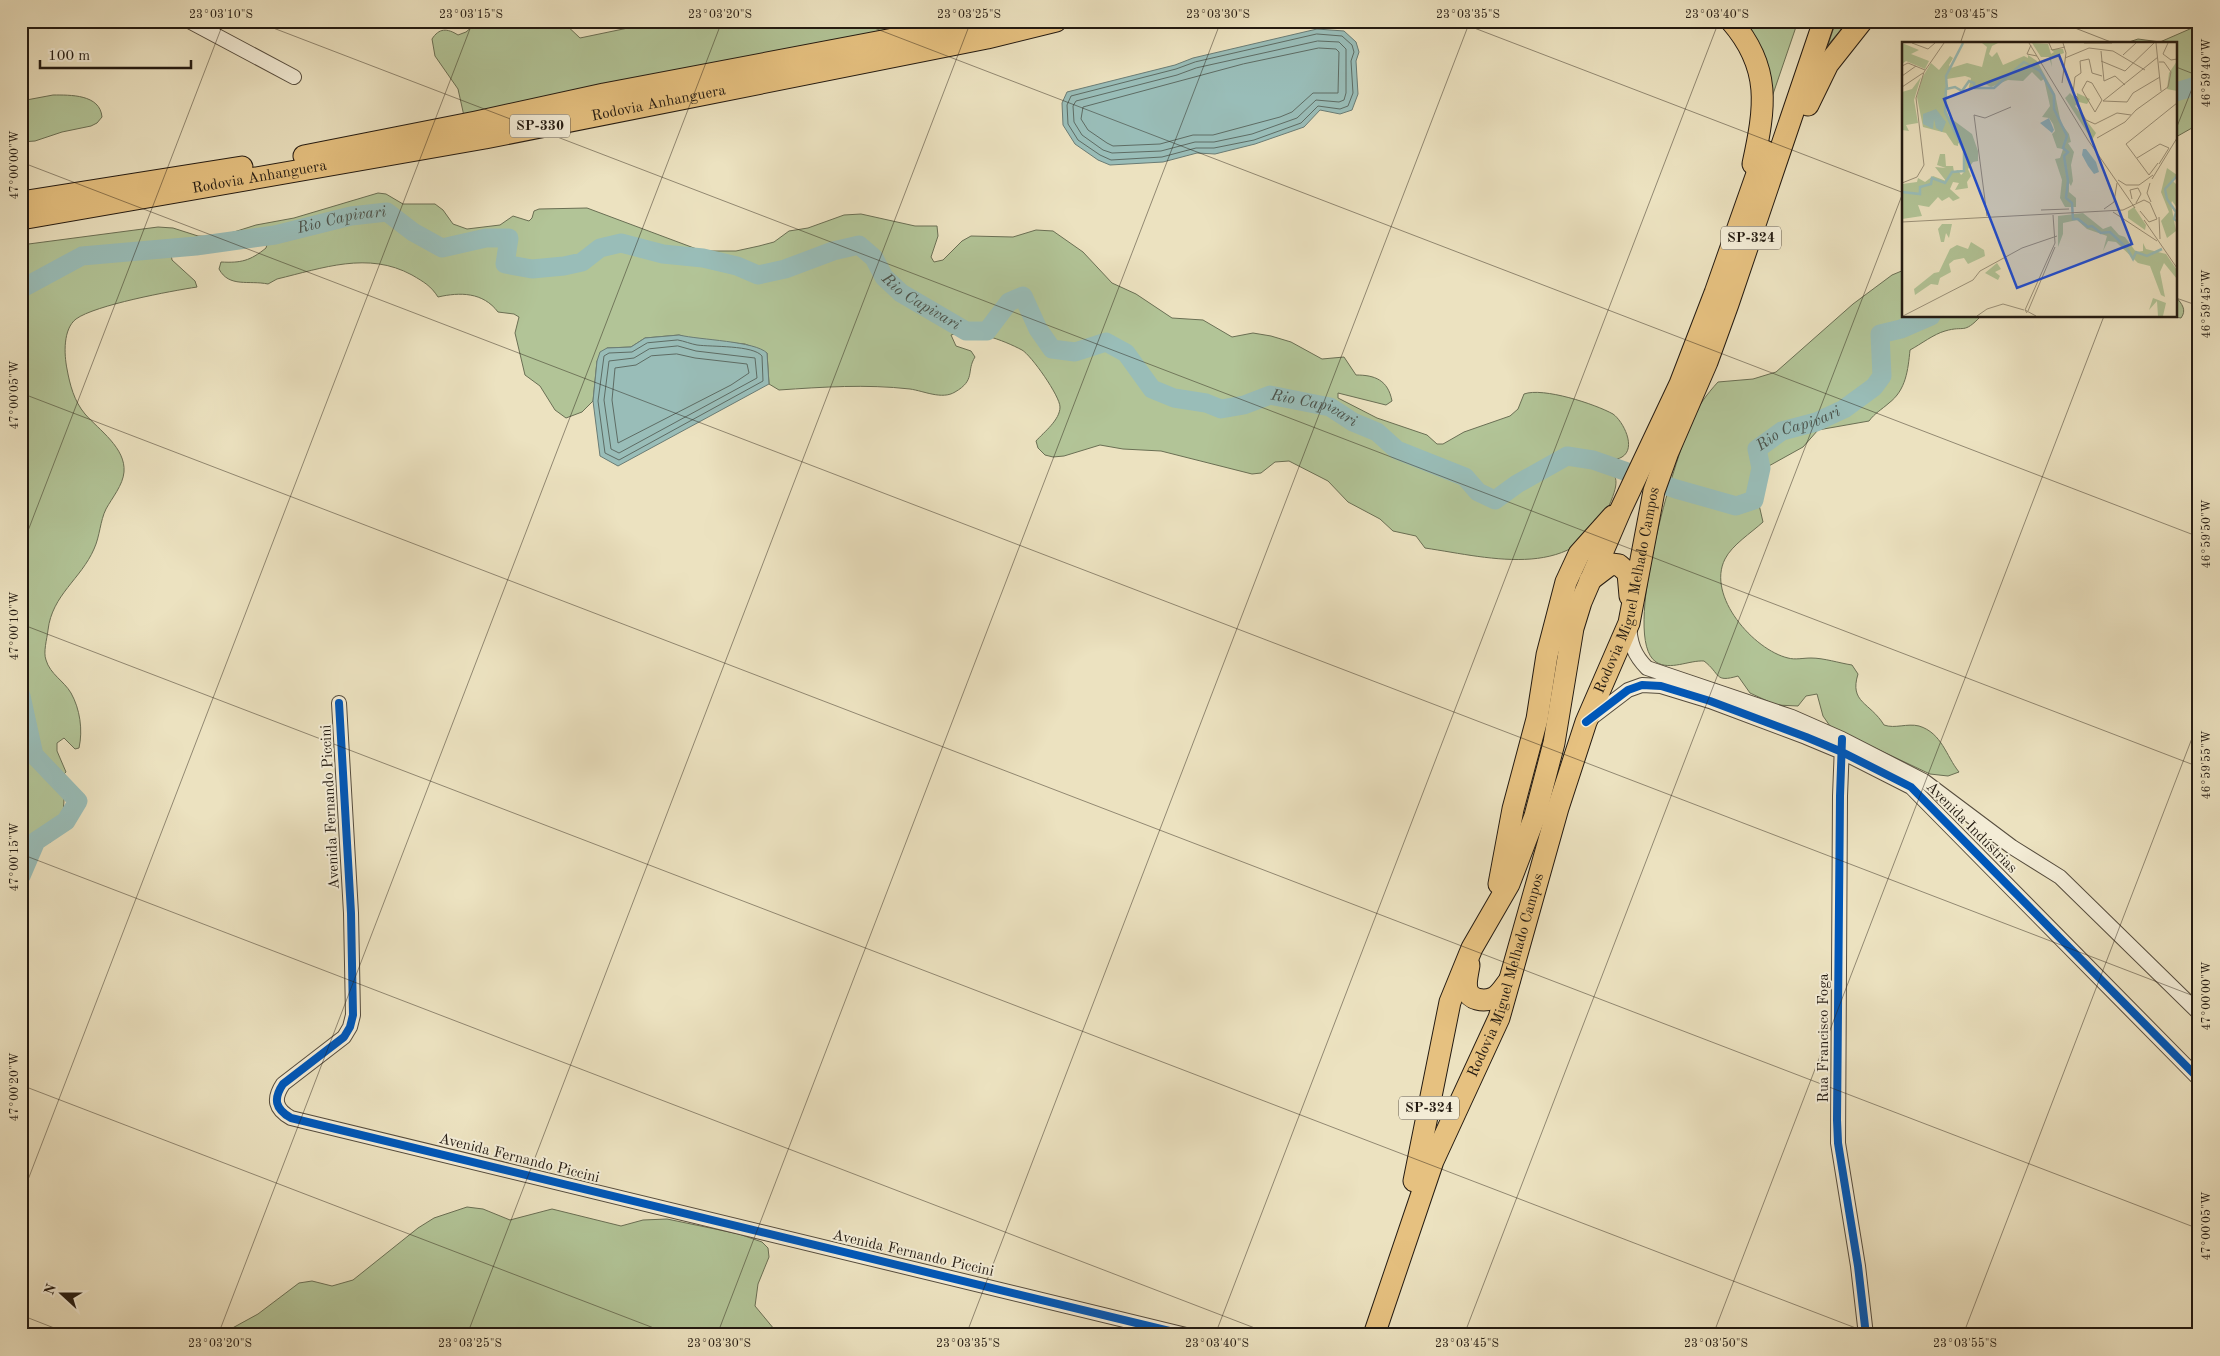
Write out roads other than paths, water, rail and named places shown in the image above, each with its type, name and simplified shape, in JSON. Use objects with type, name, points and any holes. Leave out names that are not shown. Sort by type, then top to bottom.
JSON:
[{"type":"highway","name":"Rodovia Anhanguera","points":[[21,202],[276,161],[476,122],[633,88],[988,21]]},
{"type":"highway","name":"Rodovia Anhanguera","points":[[21,219],[485,138],[959,44],[1056,21]]},
{"type":"highway","points":[[1731,21],[1752,51],[1758,65],[1763,89],[1763,116],[1748,221]]},
{"type":"highway","name":"Rodovia Miguel Melhado Campos","points":[[1394,1272],[1426,1123],[1444,1027],[1458,981],[1472,948],[1494,914],[1509,884],[1535,816],[1554,743],[1573,628],[1590,580],[1624,504],[1659,448],[1707,362],[1748,221],[1810,21]]},
{"type":"highway","name":"Rodovia Miguel Melhado Campos","points":[[1748,221],[1824,21]]},
{"type":"highway","points":[[1748,221],[1822,74],[1841,45],[1862,21]]},
{"type":"highway","name":"Rodovia Miguel Melhado Campos","points":[[1374,1335],[1433,1161],[1499,1018],[1558,808],[1586,722],[1629,623],[1651,507],[1659,448]]},
{"type":"highway","points":[[1494,914],[1513,809],[1529,754],[1547,655],[1566,582],[1579,554],[1624,504]]},
{"type":"highway","points":[[1590,580],[1611,564],[1619,565],[1626,570],[1630,578],[1629,623]]},
{"type":"highway","points":[[1472,948],[1466,986],[1470,995],[1480,1000],[1494,998],[1509,980]]},
{"type":"street","points":[[189,21],[294,77]]},
{"type":"street","name":"Avenida Indústrias","points":[[1629,623],[1632,647],[1637,659],[1647,668],[1792,717],[1910,787],[2199,1079]]},
{"type":"street","name":"Avenida Indústrias","points":[[1586,722],[1628,690],[1652,684],[1842,746],[1924,781],[2012,847],[2060,877],[2199,1013]]},
{"type":"street","name":"Avenida Fernando Piccini","points":[[339,702],[351,913],[353,1015],[350,1027],[344,1036],[283,1084],[277,1093],[276,1103],[280,1112],[291,1118],[1186,1335]]},
{"type":"street","name":"Rua Francisco Foga","points":[[1842,746],[1838,958],[1838,1143],[1858,1266],[1866,1335]]},
{"type":"water","points":[[1317,29],[1344,31],[1356,42],[1359,52],[1356,61],[1358,94],[1352,110],[1340,114],[1320,110],[1304,127],[1255,144],[1215,154],[1197,153],[1163,162],[1110,165],[1098,160],[1075,144],[1063,125],[1062,103],[1067,92],[1175,65],[1193,58]]},
{"type":"water","points":[[679,335],[739,343],[761,349],[767,353],[769,384],[618,466],[600,456],[593,401],[597,361],[600,352],[607,348],[631,347],[645,338]]},
{"type":"waterway","name":"Rio Capivari","points":[[2178,91],[2199,85]]},
{"type":"waterway","name":"Rio Capivari","points":[[21,289],[82,256],[196,246],[275,235],[351,216],[387,212],[413,232],[442,248],[486,238],[509,238],[505,264],[532,269],[582,262],[600,248],[621,243],[663,254],[703,258],[737,266],[758,275],[785,269],[833,251],[859,245],[874,258],[884,277],[901,293],[966,331],[987,331],[1009,302],[1023,296],[1038,329],[1052,349],[1075,352],[1106,342],[1126,353],[1152,389],[1174,398],[1206,403],[1221,409],[1244,405],[1270,395],[1330,407],[1353,422],[1377,432],[1397,450],[1465,477],[1478,492],[1495,500],[1517,484],[1567,456],[1593,460],[1676,489],[1736,506],[1754,500],[1761,468],[1757,449],[1782,431],[1816,422],[1844,409],[1874,387],[1882,376],[1880,334],[1901,329],[1926,318]]},
{"type":"waterway","name":"Rio Capivari","points":[[21,696],[34,755],[78,801],[66,821],[36,841],[21,876]]}]
